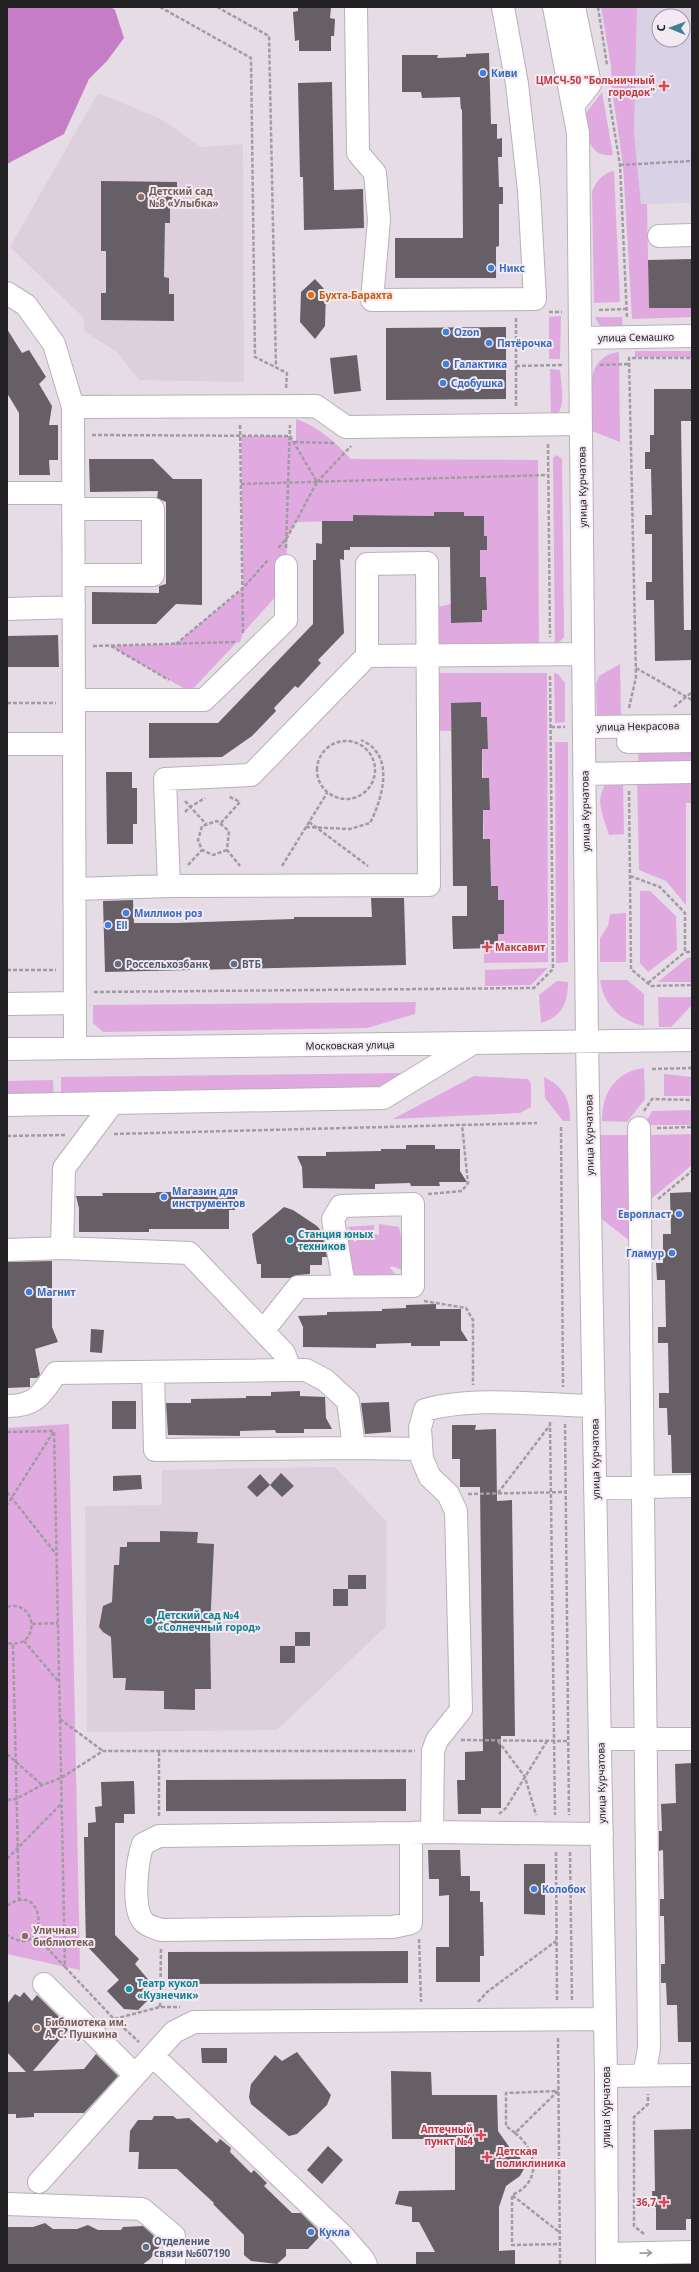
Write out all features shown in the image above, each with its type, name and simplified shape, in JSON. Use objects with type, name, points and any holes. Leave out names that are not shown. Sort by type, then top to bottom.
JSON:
[{"type":"street","points":[[356,7],[358,153],[375,174],[379,220],[372,300],[535,299],[529,190],[517,84],[503,7]]},
{"type":"street","name":"улица Курчатова","points":[[554,7],[578,133],[587,1042],[606,2076],[607,2260]]},
{"type":"street","points":[[573,106],[590,84],[574,7]]},
{"type":"street","points":[[659,236],[692,235]]},
{"type":"street","points":[[7,293],[26,305],[54,344],[73,407],[75,1048]]},
{"type":"street","name":"улица Семашко","points":[[580,338],[692,336]]},
{"type":"street","points":[[73,407],[316,406],[346,427],[581,424]]},
{"type":"street","points":[[7,493],[153,509],[152,576],[74,575]]},
{"type":"street","points":[[74,702],[204,700],[245,649],[286,620],[278,556]]},
{"type":"street","points":[[75,889],[169,886],[428,885],[427,564],[367,564],[367,656],[251,774],[165,779],[169,886]]},
{"type":"street","points":[[7,609],[74,607]]},
{"type":"street","points":[[367,656],[583,654]]},
{"type":"street","name":"улица Некрасова","points":[[628,734],[692,726]]},
{"type":"street","name":"улица Некрасова","points":[[584,727],[628,734],[692,741]]},
{"type":"street","points":[[7,744],[74,744]]},
{"type":"street","points":[[584,774],[692,772]]},
{"type":"street","points":[[7,1004],[75,998]]},
{"type":"street","name":"Московская улица","points":[[7,1049],[587,1042],[688,1035]]},
{"type":"street","points":[[7,1105],[383,1098],[473,1043]]},
{"type":"street","points":[[62,1248],[64,1168],[112,1104]]},
{"type":"street","points":[[639,1128],[647,1739],[649,2048],[646,2084]]},
{"type":"street","points":[[263,1331],[298,1286],[344,1286],[413,1286],[413,1204],[341,1206],[333,1219],[344,1286]]},
{"type":"street","points":[[7,1250],[62,1248],[189,1253],[284,1353],[290,1370]]},
{"type":"street","points":[[7,1406],[25,1406],[44,1392],[56,1373],[306,1370],[325,1380],[348,1401],[354,1448]]},
{"type":"street","points":[[153,1372],[155,1450],[354,1448],[421,1449]]},
{"type":"street","points":[[594,1406],[556,1412],[473,1403],[445,1405],[425,1410],[420,1428],[422,1459],[430,1477],[448,1494],[456,1511],[461,1710],[435,1745],[422,1833],[411,1923],[393,1927],[161,1930],[144,1923],[137,1912],[138,1857],[143,1844],[159,1836],[422,1833],[602,1834]]},
{"type":"street","points":[[595,1488],[692,1486]]},
{"type":"street","points":[[600,1739],[692,1739]]},
{"type":"street","points":[[44,1984],[135,2075]]},
{"type":"street","points":[[39,2182],[174,2032],[194,2022],[605,2019]]},
{"type":"street","points":[[153,2056],[342,2235],[363,2259],[366,2265]]},
{"type":"street","points":[[606,2076],[646,2084],[692,2075]]},
{"type":"street","points":[[7,2204],[142,2209],[174,2236],[174,2265]]},
{"type":"street","points":[[607,2260],[692,2252]]},
{"type":"path","points":[[160,7],[251,58],[255,356],[287,373],[290,436],[287,538],[278,556]]},
{"type":"path","points":[[217,7],[269,36],[276,368]]},
{"type":"path","points":[[598,7],[608,67]]},
{"type":"path","points":[[607,85],[620,165],[629,358],[636,668],[628,734]]},
{"type":"path","points":[[620,165],[692,161]]},
{"type":"path","points":[[580,311],[626,309]]},
{"type":"path","points":[[629,358],[692,358]]},
{"type":"path","points":[[516,366],[629,364]]},
{"type":"path","points":[[74,647],[176,644],[245,649],[243,634],[240,407]]},
{"type":"path","points":[[75,998],[534,988],[553,969],[548,424]]},
{"type":"path","points":[[73,435],[290,436]]},
{"type":"path","points":[[290,436],[317,482]]},
{"type":"path","points":[[294,442],[338,443]]},
{"type":"path","points":[[176,644],[243,588],[278,556],[317,482],[353,444],[345,444]]},
{"type":"path","points":[[241,484],[548,475]]},
{"type":"path","points":[[111,646],[170,681]]},
{"type":"path","points":[[636,668],[692,700]]},
{"type":"path","points":[[7,703],[74,702]]},
{"type":"path","points":[[306,827],[350,829],[370,823],[382,792],[381,759],[374,748],[361,740]]},
{"type":"path","points":[[342,741],[360,745],[373,759],[374,778],[370,787],[363,794],[354,798],[340,799],[327,793],[317,776],[319,757],[332,744],[342,741]]},
{"type":"path","points":[[628,773],[631,969],[651,986],[692,985]]},
{"type":"path","points":[[270,886],[327,793]]},
{"type":"path","points":[[221,796],[240,802],[221,823]]},
{"type":"path","points":[[182,815],[190,807],[208,797]]},
{"type":"path","points":[[309,822],[370,867]]},
{"type":"path","points":[[227,850],[214,855],[202,850],[198,840],[202,826],[208,823],[221,823],[229,831],[227,850],[241,867],[236,870]]},
{"type":"path","points":[[185,859],[194,868]]},
{"type":"path","points":[[630,876],[660,887],[685,913],[685,952]]},
{"type":"path","points":[[648,983],[685,952],[692,952]]},
{"type":"path","points":[[7,970],[75,970]]},
{"type":"path","points":[[652,1069],[692,1068]]},
{"type":"path","points":[[652,1099],[692,1100]]},
{"type":"path","points":[[7,1136],[537,1123]]},
{"type":"path","points":[[413,1204],[416,1195],[462,1191],[468,1183],[462,1124]]},
{"type":"path","points":[[561,1127],[556,1412],[551,1492],[553,1741],[562,1834],[572,2002]]},
{"type":"path","points":[[639,1128],[692,1128]]},
{"type":"path","points":[[653,1203],[692,1171]]},
{"type":"path","points":[[413,1286],[418,1300],[450,1304],[466,1308],[473,1320],[473,1403]]},
{"type":"path","points":[[556,1412],[566,1492],[569,1741],[562,1834],[557,1941],[560,2265]]},
{"type":"path","points":[[498,1493],[556,1412]]},
{"type":"path","points":[[7,1432],[54,1431]]},
{"type":"path","points":[[7,1505],[54,1431]]},
{"type":"path","points":[[34,1934],[65,1967],[54,1431]]},
{"type":"path","points":[[7,1492],[56,1554]]},
{"type":"path","points":[[448,1494],[566,1492]]},
{"type":"path","points":[[7,1607],[18,1606],[25,1610],[32,1624],[31,1632],[24,1641],[13,1644],[7,1643]]},
{"type":"path","points":[[32,1624],[58,1623]]},
{"type":"path","points":[[24,1641],[59,1683]]},
{"type":"path","points":[[13,1644],[19,1900]]},
{"type":"path","points":[[60,1719],[103,1750],[159,1752],[435,1745],[498,1741],[569,1741]]},
{"type":"path","points":[[498,1741],[525,1777],[540,1829],[562,1834]]},
{"type":"path","points":[[474,1833],[506,1808],[547,1741]]},
{"type":"path","points":[[7,1800],[16,1799],[42,1785],[61,1778],[103,1750]]},
{"type":"path","points":[[159,1752],[159,1836]]},
{"type":"path","points":[[7,1754],[42,1785]]},
{"type":"path","points":[[7,1859],[62,1804]]},
{"type":"path","points":[[7,1906],[19,1900],[33,1905],[38,1911],[39,1926],[34,1934],[22,1940],[14,1940],[7,1935]]},
{"type":"path","points":[[411,1923],[418,1934],[421,2005]]},
{"type":"path","points":[[160,2008],[161,1930]]},
{"type":"path","points":[[476,2004],[487,1992],[557,1941]]},
{"type":"path","points":[[114,2019],[153,2056]]},
{"type":"path","points":[[646,2084],[648,2104],[634,2117],[634,2226],[646,2236]]},
{"type":"path","points":[[515,2133],[558,2091]]},
{"type":"path","points":[[512,2195],[526,2186],[532,2175],[534,2164],[533,2154],[515,2133],[506,2126],[506,2093],[558,2091]]},
{"type":"path","points":[[524,2164],[559,2163]]},
{"type":"path","points":[[512,2195],[560,2233]]},
{"type":"path","points":[[512,2195],[512,2245],[560,2244]]},
{"type":"shaded area","points":[[7,7],[111,7],[115,10],[124,38],[107,61],[89,79],[64,134],[7,164]]},
{"type":"shaded area","points":[[601,7],[637,7],[634,133],[641,204],[647,204],[649,308],[692,308],[692,317],[632,319],[623,165],[612,90],[611,66]]},
{"type":"shaded area","name":"ЦМСЧ-50 \"Больничный городок\"","points":[[637,7],[692,7],[692,203],[641,204],[634,133]]},
{"type":"shaded area","points":[[602,92],[613,155],[598,153],[590,144],[583,117]]},
{"type":"shaded area","name":"Детский сад №8 «Улыбка»","points":[[98,93],[161,119],[201,147],[243,144],[244,382],[139,380],[117,352],[85,332],[83,317],[10,247]]},
{"type":"shaded area","points":[[614,171],[620,302],[594,303],[592,192],[600,178]]},
{"type":"shaded area","points":[[561,316],[560,359],[549,359],[549,317]]},
{"type":"shaded area","points":[[595,317],[622,317],[623,334],[606,330],[597,322]]},
{"type":"shaded area","points":[[635,351],[692,351],[692,357],[635,357]]},
{"type":"shaded area","points":[[619,352],[620,442],[592,431],[591,395],[591,383],[599,362],[607,355]]},
{"type":"shaded area","points":[[550,369],[560,370],[562,390],[562,405],[560,411],[551,419]]},
{"type":"shaded area","points":[[296,419],[312,426],[326,435],[351,459],[538,460],[539,650],[441,647],[438,642],[437,607],[451,604],[451,623],[482,622],[482,610],[487,609],[486,578],[480,577],[480,550],[484,536],[484,516],[464,516],[463,512],[434,512],[434,516],[354,515],[353,521],[295,522],[287,538],[286,585],[243,633],[240,642],[236,643],[190,692],[111,646],[176,644],[243,589],[241,436],[290,436],[296,445]]},
{"type":"shaded area","points":[[557,455],[562,459],[564,637],[555,647],[553,458]]},
{"type":"shaded area","points":[[620,664],[621,721],[597,721],[596,684],[599,676]]},
{"type":"shaded area","points":[[440,673],[547,673],[548,962],[484,963],[484,948],[498,948],[498,934],[504,933],[504,900],[498,900],[497,886],[484,886],[491,871],[490,839],[484,839],[483,810],[490,810],[489,778],[483,778],[482,749],[488,749],[487,717],[481,717],[481,703],[451,703],[451,731],[431,731],[435,676]]},
{"type":"shaded area","points":[[554,673],[558,674],[565,683],[565,722],[555,723]]},
{"type":"shaded area","points":[[555,742],[568,742],[568,962],[556,963]]},
{"type":"shaded area","points":[[692,750],[692,767],[639,767],[638,751]]},
{"type":"shaded area","points":[[610,778],[623,778],[624,834],[609,835],[600,806],[602,793]]},
{"type":"shaded area","points":[[692,778],[692,803],[686,803],[686,905],[666,881],[639,870],[637,779]]},
{"type":"shaded area","points":[[640,891],[650,891],[676,916],[677,950],[648,972],[640,963]]},
{"type":"shaded area","points":[[626,913],[626,962],[600,962],[600,938],[608,926],[610,914]]},
{"type":"shaded area","points":[[692,957],[692,982],[658,982],[687,958]]},
{"type":"shaded area","points":[[548,968],[531,985],[485,986],[485,970]]},
{"type":"shaded area","points":[[600,980],[627,980],[644,994],[644,1026],[627,1020],[614,1010],[605,997]]},
{"type":"shaded area","points":[[557,981],[568,982],[565,1003],[559,1013],[541,1023],[539,995]]},
{"type":"shaded area","points":[[658,997],[692,997],[692,1005],[671,1027],[659,1027]]},
{"type":"shaded area","points":[[416,1002],[415,1014],[367,1028],[103,1032],[93,1023],[93,1005]]},
{"type":"shaded area","points":[[644,1068],[645,1099],[627,1122],[602,1121],[604,1101],[612,1086],[625,1074]]},
{"type":"shaded area","points":[[408,1073],[374,1094],[61,1100],[61,1077]]},
{"type":"shaded area","points":[[664,1074],[692,1077],[692,1096],[664,1096]]},
{"type":"shaded area","points":[[474,1076],[528,1079],[531,1084],[531,1107],[520,1113],[393,1119]]},
{"type":"shaded area","points":[[544,1077],[561,1089],[564,1094],[569,1107],[570,1121],[563,1121],[545,1098]]},
{"type":"shaded area","points":[[53,1080],[54,1102],[7,1103],[7,1081]]},
{"type":"shaded area","points":[[692,1110],[692,1125],[644,1125],[652,1111]]},
{"type":"shaded area","points":[[692,1134],[692,1165],[651,1199],[650,1135]]},
{"type":"shaded area","points":[[597,1135],[628,1135],[630,1241],[599,1217]]},
{"type":"shaded area","points":[[379,1224],[399,1227],[403,1247],[402,1270],[392,1266],[390,1268],[399,1278],[364,1283],[351,1272],[346,1237],[347,1233],[355,1242],[360,1238],[347,1227],[374,1225],[374,1234],[379,1235]]},
{"type":"shaded area","points":[[69,1424],[80,1970],[7,1954],[7,1428]]},
{"type":"shaded area","points":[[335,1467],[387,1522],[386,1626],[277,1730],[87,1732],[85,1506],[162,1505],[162,1470]]},
{"type":"building","points":[[298,7],[331,7],[330,18],[335,19],[334,36],[331,36],[331,51],[299,51],[299,40],[295,41],[293,12],[298,11]]},
{"type":"building","points":[[489,53],[491,124],[497,124],[497,139],[502,138],[502,157],[498,157],[499,187],[503,187],[503,204],[499,204],[499,246],[496,247],[496,278],[395,278],[395,238],[463,238],[462,109],[461,110],[460,97],[422,98],[421,92],[402,92],[402,55],[438,55],[437,58],[466,57],[466,54]]},
{"type":"building","points":[[332,82],[334,190],[363,189],[364,228],[304,230],[303,177],[300,177],[298,83]]},
{"type":"building","points":[[101,181],[177,182],[177,208],[170,207],[170,223],[165,223],[164,277],[169,278],[169,294],[174,294],[174,321],[101,320],[101,293],[106,293],[106,251],[101,251]]},
{"type":"building","points":[[692,259],[692,308],[649,308],[648,260]]},
{"type":"building","points":[[315,279],[326,291],[325,326],[315,339],[300,322],[301,292]]},
{"type":"building","name":"Галактика","points":[[506,327],[506,399],[386,400],[386,328]]},
{"type":"building","points":[[7,329],[22,353],[29,350],[46,377],[39,384],[52,406],[49,425],[58,425],[58,460],[49,460],[50,475],[19,475],[19,413],[7,393]]},
{"type":"building","points":[[357,355],[361,391],[334,394],[330,358]]},
{"type":"building","points":[[654,389],[692,389],[692,421],[681,421],[684,630],[692,630],[692,660],[655,661],[654,600],[646,600],[646,582],[652,582],[652,534],[645,534],[645,515],[652,515],[651,469],[645,469],[645,452],[650,452],[650,435],[654,435]]},
{"type":"building","points":[[89,459],[153,459],[173,479],[202,479],[202,605],[176,604],[156,624],[92,624],[92,592],[159,593],[159,586],[166,584],[166,502],[157,498],[158,491],[90,492]]},
{"type":"building","points":[[434,512],[464,512],[464,516],[484,516],[484,536],[487,536],[487,550],[480,550],[480,577],[486,577],[487,610],[482,610],[482,622],[451,623],[450,547],[350,547],[350,550],[344,550],[344,560],[340,559],[344,633],[318,660],[321,663],[298,688],[295,686],[274,708],[276,711],[252,736],[222,757],[149,758],[149,723],[218,723],[313,624],[313,560],[316,560],[316,543],[322,544],[322,521],[353,521],[353,515],[434,516]]},
{"type":"building","points":[[58,635],[59,667],[7,667],[7,636]]},
{"type":"building","points":[[481,702],[481,717],[487,717],[488,749],[482,749],[482,778],[489,778],[490,810],[483,810],[483,839],[490,839],[491,886],[498,886],[498,900],[504,900],[504,934],[498,934],[498,948],[453,949],[452,916],[467,916],[467,886],[453,886],[451,703]]},
{"type":"building","points":[[106,772],[132,772],[132,788],[137,788],[137,824],[133,824],[133,844],[107,844]]},
{"type":"building","points":[[371,898],[404,898],[406,965],[105,972],[103,901],[133,900],[134,923],[175,923],[294,919],[294,917],[372,917]]},
{"type":"building","points":[[406,1145],[435,1145],[435,1149],[460,1149],[460,1171],[467,1182],[439,1182],[440,1186],[411,1186],[410,1183],[375,1184],[375,1189],[303,1188],[302,1167],[297,1156],[326,1156],[326,1152],[406,1149]]},
{"type":"building","points":[[180,1189],[211,1189],[211,1192],[229,1192],[229,1194],[235,1194],[235,1210],[229,1210],[229,1229],[149,1229],[149,1232],[79,1232],[79,1208],[76,1196],[103,1196],[102,1193],[180,1192]]},
{"type":"building","points":[[692,1192],[692,1473],[672,1473],[671,1435],[668,1435],[667,1408],[659,1408],[659,1393],[669,1393],[668,1343],[658,1343],[658,1327],[666,1327],[665,1280],[657,1280],[656,1263],[663,1263],[663,1234],[671,1234],[670,1193]]},
{"type":"building","name":"Станция юных техников","points":[[284,1207],[293,1210],[317,1226],[322,1232],[327,1257],[322,1257],[322,1265],[310,1265],[310,1274],[298,1275],[290,1278],[261,1278],[261,1264],[257,1264],[252,1234]]},
{"type":"building","name":"Магнит","points":[[52,1261],[52,1327],[58,1342],[35,1349],[40,1375],[37,1378],[30,1378],[30,1387],[7,1388],[7,1262]]},
{"type":"building","points":[[436,1304],[436,1309],[461,1309],[461,1330],[468,1341],[440,1341],[440,1346],[411,1346],[411,1343],[376,1344],[376,1348],[303,1347],[303,1327],[298,1316],[327,1315],[327,1312],[382,1311],[382,1309],[406,1308],[406,1305]]},
{"type":"building","points":[[91,1329],[104,1330],[102,1353],[90,1352]]},
{"type":"building","points":[[300,1391],[300,1396],[325,1397],[326,1418],[332,1429],[304,1429],[304,1433],[276,1433],[275,1430],[240,1431],[240,1436],[168,1435],[166,1403],[191,1403],[191,1399],[271,1396],[271,1392]]},
{"type":"building","points":[[112,1401],[136,1401],[136,1429],[112,1429]]},
{"type":"building","points":[[389,1402],[391,1432],[365,1434],[361,1403]]},
{"type":"building","points":[[452,1425],[476,1425],[475,1430],[496,1429],[497,1501],[512,1500],[515,1736],[501,1736],[501,1808],[481,1808],[481,1814],[458,1814],[457,1780],[465,1780],[465,1752],[483,1751],[480,1487],[460,1487],[460,1459],[452,1459]]},
{"type":"building","points":[[281,1473],[294,1486],[282,1497],[270,1485]]},
{"type":"building","points":[[260,1474],[270,1485],[257,1497],[247,1487]]},
{"type":"building","points":[[141,1475],[142,1489],[113,1491],[113,1476]]},
{"type":"building","name":"Детский сад №4 «Солнечный город»","points":[[160,1531],[198,1532],[197,1543],[214,1544],[210,1628],[211,1689],[195,1689],[195,1710],[164,1709],[164,1691],[125,1690],[126,1678],[113,1678],[111,1637],[103,1632],[99,1627],[103,1606],[112,1602],[114,1565],[119,1565],[120,1547],[127,1547],[127,1542],[160,1542]]},
{"type":"building","points":[[348,1575],[366,1575],[366,1589],[348,1589]]},
{"type":"building","points":[[333,1589],[348,1589],[348,1606],[333,1606]]},
{"type":"building","points":[[295,1632],[310,1632],[310,1646],[295,1646]]},
{"type":"building","points":[[280,1646],[295,1646],[295,1663],[280,1663]]},
{"type":"building","points":[[692,1763],[692,2042],[678,2042],[677,2005],[667,2005],[666,1983],[661,1983],[661,1964],[665,1964],[664,1916],[660,1916],[660,1899],[664,1899],[663,1850],[659,1851],[659,1831],[662,1831],[661,1804],[676,1803],[675,1764]]},
{"type":"building","points":[[406,1779],[406,1811],[166,1811],[166,1780]]},
{"type":"building","points":[[134,1781],[135,1814],[124,1814],[124,1823],[115,1823],[115,1935],[139,1959],[135,1964],[152,1984],[143,1984],[152,1996],[138,2010],[124,2009],[107,1991],[119,1980],[86,1945],[85,1901],[84,1837],[88,1837],[88,1823],[96,1822],[95,1807],[102,1806],[101,1782]]},
{"type":"building","points":[[428,1850],[460,1850],[461,1876],[470,1876],[470,1891],[480,1891],[480,1902],[483,1902],[484,1956],[480,1956],[480,1982],[436,1982],[436,1947],[449,1947],[449,1895],[439,1896],[439,1879],[429,1879]]},
{"type":"building","name":"Колобок","points":[[524,1864],[545,1864],[545,1915],[524,1914]]},
{"type":"building","points":[[408,1951],[408,1983],[168,1984],[168,1952]]},
{"type":"building","points":[[24,1992],[32,2001],[37,1995],[66,2024],[65,2026],[68,2030],[33,2071],[84,2069],[96,2054],[118,2076],[84,2113],[34,2113],[34,2117],[16,2118],[16,2114],[7,2114],[7,2072],[26,2072],[7,2052],[7,2004],[15,1994],[20,1997]]},
{"type":"building","points":[[201,2048],[227,2048],[227,2063],[202,2063]]},
{"type":"building","points":[[297,2052],[331,2095],[327,2105],[297,2134],[289,2136],[251,2104],[249,2097],[251,2084],[275,2055],[282,2061]]},
{"type":"building","name":"Детская поликлиника","points":[[391,2071],[431,2072],[432,2095],[497,2095],[498,2131],[510,2148],[518,2154],[525,2167],[520,2176],[506,2186],[499,2207],[499,2251],[515,2250],[515,2265],[416,2265],[416,2252],[435,2252],[419,2222],[412,2222],[412,2207],[395,2204],[399,2191],[455,2190],[455,2139],[392,2139]]},
{"type":"building","points":[[154,2116],[173,2116],[177,2119],[189,2118],[217,2143],[220,2139],[231,2148],[230,2152],[251,2173],[254,2170],[267,2183],[264,2186],[292,2213],[301,2213],[322,2234],[308,2249],[286,2249],[286,2256],[277,2264],[251,2261],[244,2255],[244,2235],[213,2204],[214,2203],[177,2169],[138,2169],[139,2152],[129,2152],[130,2131],[138,2120],[152,2120]]},
{"type":"building","points":[[692,2129],[692,2219],[686,2219],[686,2230],[656,2230],[656,2207],[653,2207],[652,2191],[655,2191],[654,2130]]},
{"type":"building","points":[[328,2146],[343,2160],[322,2184],[307,2170]]},
{"type":"building","points":[[45,2223],[53,2229],[77,2229],[88,2225],[98,2230],[121,2230],[123,2227],[143,2226],[153,2235],[160,2246],[150,2259],[142,2265],[7,2265],[7,2227],[33,2227]]},
{"type":"place","name":"Киви","points":[[483,73]]},
{"type":"place","name":"ЦМСЧ-50 \"Больничный городок\"","points":[[664,86]]},
{"type":"place","name":"Детский сад №8 «Улыбка»","points":[[141,197]]},
{"type":"place","name":"Никс","points":[[491,268]]},
{"type":"place","name":"Бухта-Барахта","points":[[311,295]]},
{"type":"place","name":"Ozon","points":[[446,332]]},
{"type":"place","name":"Пятёрочка","points":[[489,343]]},
{"type":"place","name":"Галактика","points":[[446,364]]},
{"type":"place","name":"Сдобушка","points":[[443,383]]},
{"type":"place","name":"Миллион роз","points":[[126,913]]},
{"type":"place","name":"Ell","points":[[108,925]]},
{"type":"place","name":"Максавит","points":[[487,947]]},
{"type":"place","name":"Россельхозбанк","points":[[118,964]]},
{"type":"place","name":"ВТБ","points":[[234,964]]},
{"type":"place","name":"Магазин для инструментов","points":[[164,1197]]},
{"type":"place","name":"Европласт","points":[[679,1214]]},
{"type":"place","name":"Станция юных техников","points":[[290,1240]]},
{"type":"place","name":"Гламур","points":[[672,1253]]},
{"type":"place","name":"Магнит","points":[[29,1292]]},
{"type":"place","name":"Детский сад №4 «Солнечный город»","points":[[149,1621]]},
{"type":"place","name":"Колобок","points":[[534,1889]]},
{"type":"place","name":"Уличная библиотека","points":[[25,1936]]},
{"type":"place","name":"Театр кукол «Кузнечик»","points":[[129,1989]]},
{"type":"place","name":"Библиотека им. А. С. Пушкина","points":[[37,2028]]},
{"type":"place","name":"Аптечный пункт №4","points":[[481,2135]]},
{"type":"place","name":"Детская поликлиника","points":[[487,2157]]},
{"type":"place","name":"36,7","points":[[664,2202]]},
{"type":"place","name":"Кукла","points":[[311,2232]]},
{"type":"place","name":"Отделение связи №607190","points":[[146,2247]]}]
